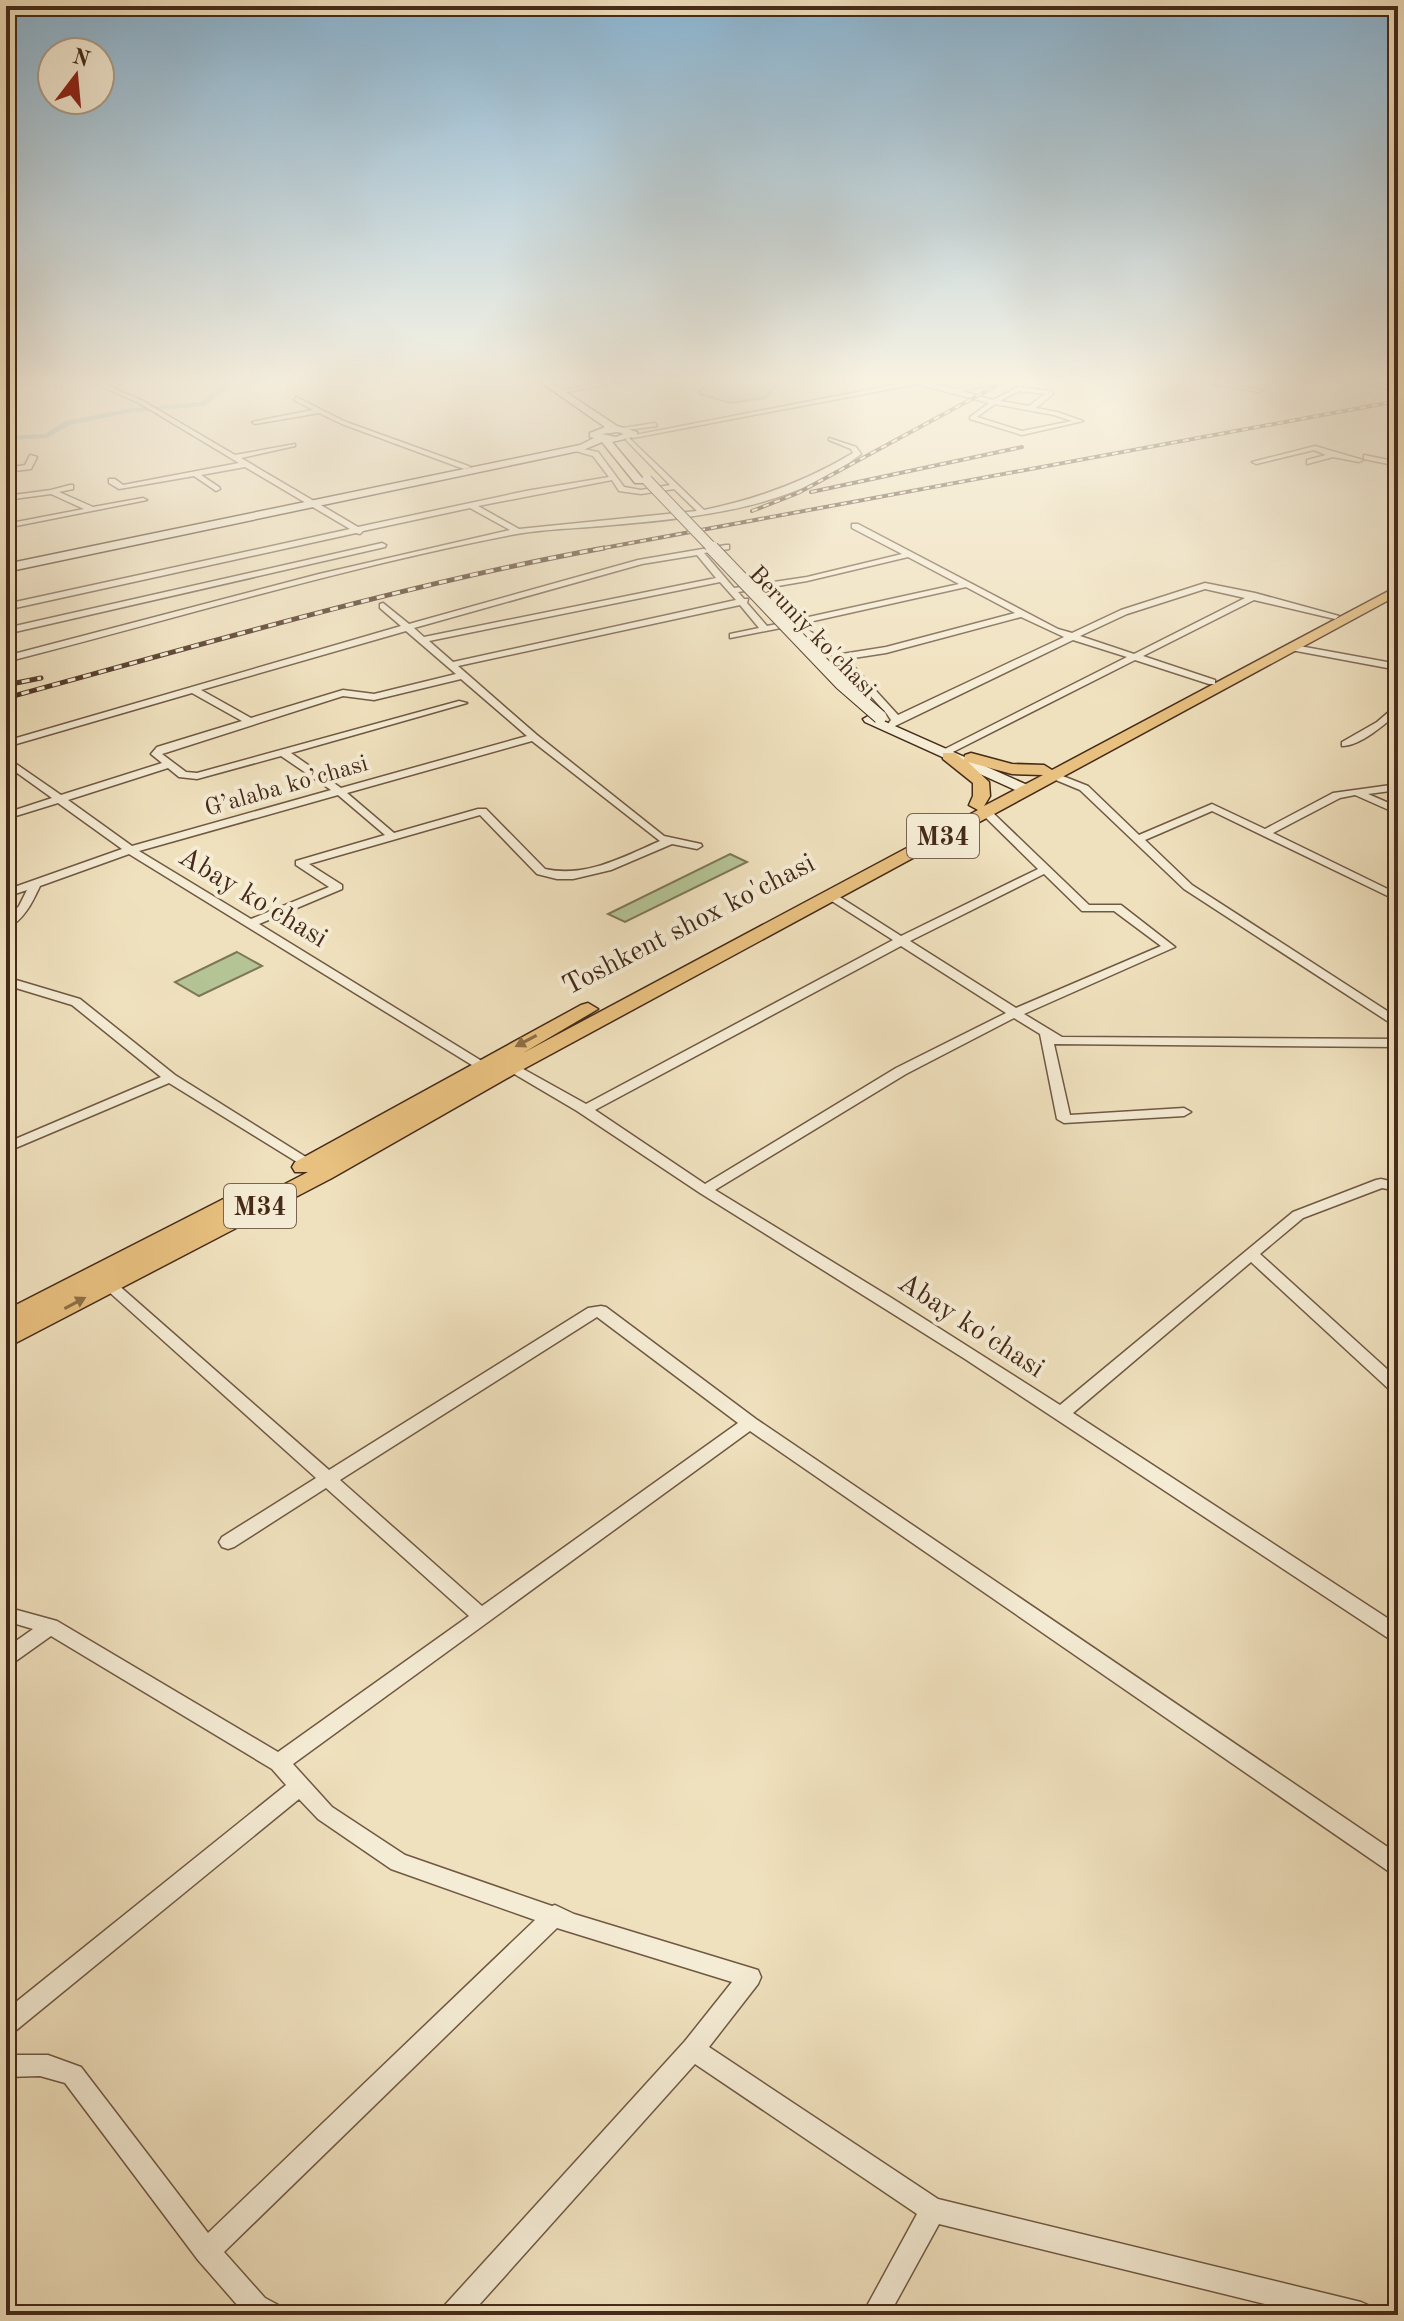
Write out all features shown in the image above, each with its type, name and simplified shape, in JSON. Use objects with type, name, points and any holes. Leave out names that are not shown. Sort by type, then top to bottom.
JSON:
[{"type":"main road","points":[[309,502],[366,489]]},
{"type":"main road","points":[[6,565],[372,489]]},
{"type":"main road","name":"Beruniy ko'chasi","points":[[645,489],[800,652],[884,722],[948,753],[1034,781]]},
{"type":"main road","name":"Toshkent shox ko'chasi","points":[[6,1340],[102,1278],[310,1164],[982,809],[1398,580]]},
{"type":"main road","name":"Toshkent shox ko'chasi","points":[[1034,781],[1294,648],[1398,590]]},
{"type":"main road","points":[[948,753],[982,782],[982,809]]},
{"type":"main road","name":"Beruniy ko'chasi","points":[[948,753],[971,758]]},
{"type":"main road","points":[[971,758],[1012,769],[1034,781]]},
{"type":"main road","name":"Toshkent shox ko'chasi","points":[[831,896],[860,874]]},
{"type":"main road","name":"M34","points":[[495,1067],[831,896]]},
{"type":"main road","name":"Toshkent shox ko'chasi","points":[[6,1320],[324,1173],[495,1067]]},
{"type":"street","points":[[6,498],[62,489]]},
{"type":"street","points":[[6,526],[143,500],[126,489]]},
{"type":"street","points":[[289,489],[402,556]]},
{"type":"street","points":[[6,607],[356,529],[554,489]]},
{"type":"street","points":[[641,489],[642,501]]},
{"type":"street","name":"Beruniy ko'chasi","points":[[679,489],[702,512]]},
{"type":"street","points":[[6,659],[402,556],[517,531],[657,518],[749,505],[794,489]]},
{"type":"street","points":[[52,492],[93,510]]},
{"type":"street","points":[[471,505],[517,531]]},
{"type":"street","points":[[650,509],[657,518]]},
{"type":"street","points":[[855,526],[1073,638],[1212,682]]},
{"type":"street","points":[[6,631],[382,545]]},
{"type":"street","points":[[6,744],[405,627],[641,562],[726,547]]},
{"type":"street","points":[[698,551],[745,601],[764,628]]},
{"type":"street","points":[[734,590],[907,555]]},
{"type":"street","points":[[422,640],[722,579]]},
{"type":"street","points":[[733,636],[965,585]]},
{"type":"street","points":[[760,586],[793,623],[840,657],[884,722],[1124,612],[1205,586],[1335,616]]},
{"type":"street","points":[[948,753],[1255,596]]},
{"type":"street","points":[[452,665],[745,601]]},
{"type":"street","points":[[383,606],[534,737],[660,838],[697,846]]},
{"type":"street","points":[[840,657],[886,650],[1022,614]]},
{"type":"street","points":[[1294,648],[1398,667]]},
{"type":"street","points":[[462,703],[197,776],[183,775],[167,765],[157,752],[343,693],[374,697],[465,675]]},
{"type":"street","points":[[192,689],[249,721]]},
{"type":"street","points":[[1346,744],[1380,724],[1398,707]]},
{"type":"street","name":"G’alaba ko’chasi","points":[[6,894],[130,850],[534,737]]},
{"type":"street","points":[[284,753],[339,791],[393,837]]},
{"type":"street","name":"Abay ko'chasi","points":[[6,760],[130,850],[250,924],[495,1067],[546,1084],[705,1190],[872,1290],[1398,1635]]},
{"type":"street","points":[[6,816],[167,765]]},
{"type":"street","points":[[1034,781],[1084,788],[1188,887],[1398,1024]]},
{"type":"street","points":[[1265,833],[1337,795],[1398,787]]},
{"type":"street","points":[[1356,792],[1398,811]]},
{"type":"street","points":[[1138,839],[1212,807],[1398,898]]},
{"type":"street","points":[[705,1190],[901,1071],[1015,1013],[1169,947],[1117,907],[1086,909],[982,809]]},
{"type":"street","points":[[250,924],[338,887],[300,863],[482,811],[541,872],[553,876],[573,876],[670,841]]},
{"type":"street","points":[[584,1111],[904,939],[1044,870]]},
{"type":"street","points":[[6,925],[24,908],[36,883]]},
{"type":"street","points":[[831,896],[904,939],[1059,1041],[1079,1044],[1398,1043]]},
{"type":"street","points":[[6,981],[76,1002],[170,1078],[310,1164]]},
{"type":"street","points":[[1046,1034],[1064,1119],[1184,1112]]},
{"type":"street","points":[[6,1148],[170,1078]]},
{"type":"street","points":[[1061,1414],[1298,1215],[1381,1183],[1398,1187]]},
{"type":"street","points":[[1252,1255],[1398,1388]]},
{"type":"street","points":[[102,1278],[482,1617]]},
{"type":"street","points":[[228,1542],[597,1311],[605,1312],[750,1423],[1398,1866]]},
{"type":"street","points":[[279,1763],[750,1423]]},
{"type":"street","points":[[6,1614],[50,1626],[279,1763],[325,1813],[398,1862],[574,1924],[750,1977],[693,2049],[453,2315]]},
{"type":"street","points":[[6,1658],[50,1626]]},
{"type":"street","points":[[6,2024],[300,1786]]},
{"type":"street","points":[[207,2251],[555,1915]]},
{"type":"street","points":[[693,2049],[933,2210],[1361,2315]]},
{"type":"street","points":[[6,2066],[56,2066],[73,2075],[207,2251],[256,2307],[271,2315]]},
{"type":"street","points":[[875,2315],[933,2210]]},
{"type":"green space","points":[[730,854],[747,862],[625,922],[608,914]]},
{"type":"green space","points":[[237,952],[262,966],[199,996],[175,982]]},
{"type":"railway","points":[[752,511],[805,489]]},
{"type":"railway","points":[[811,492],[824,489]]},
{"type":"railway","points":[[593,550],[921,489]]},
{"type":"railway","points":[[6,698],[378,597],[604,548]]},
{"type":"railway","points":[[6,685],[41,678]]}]
